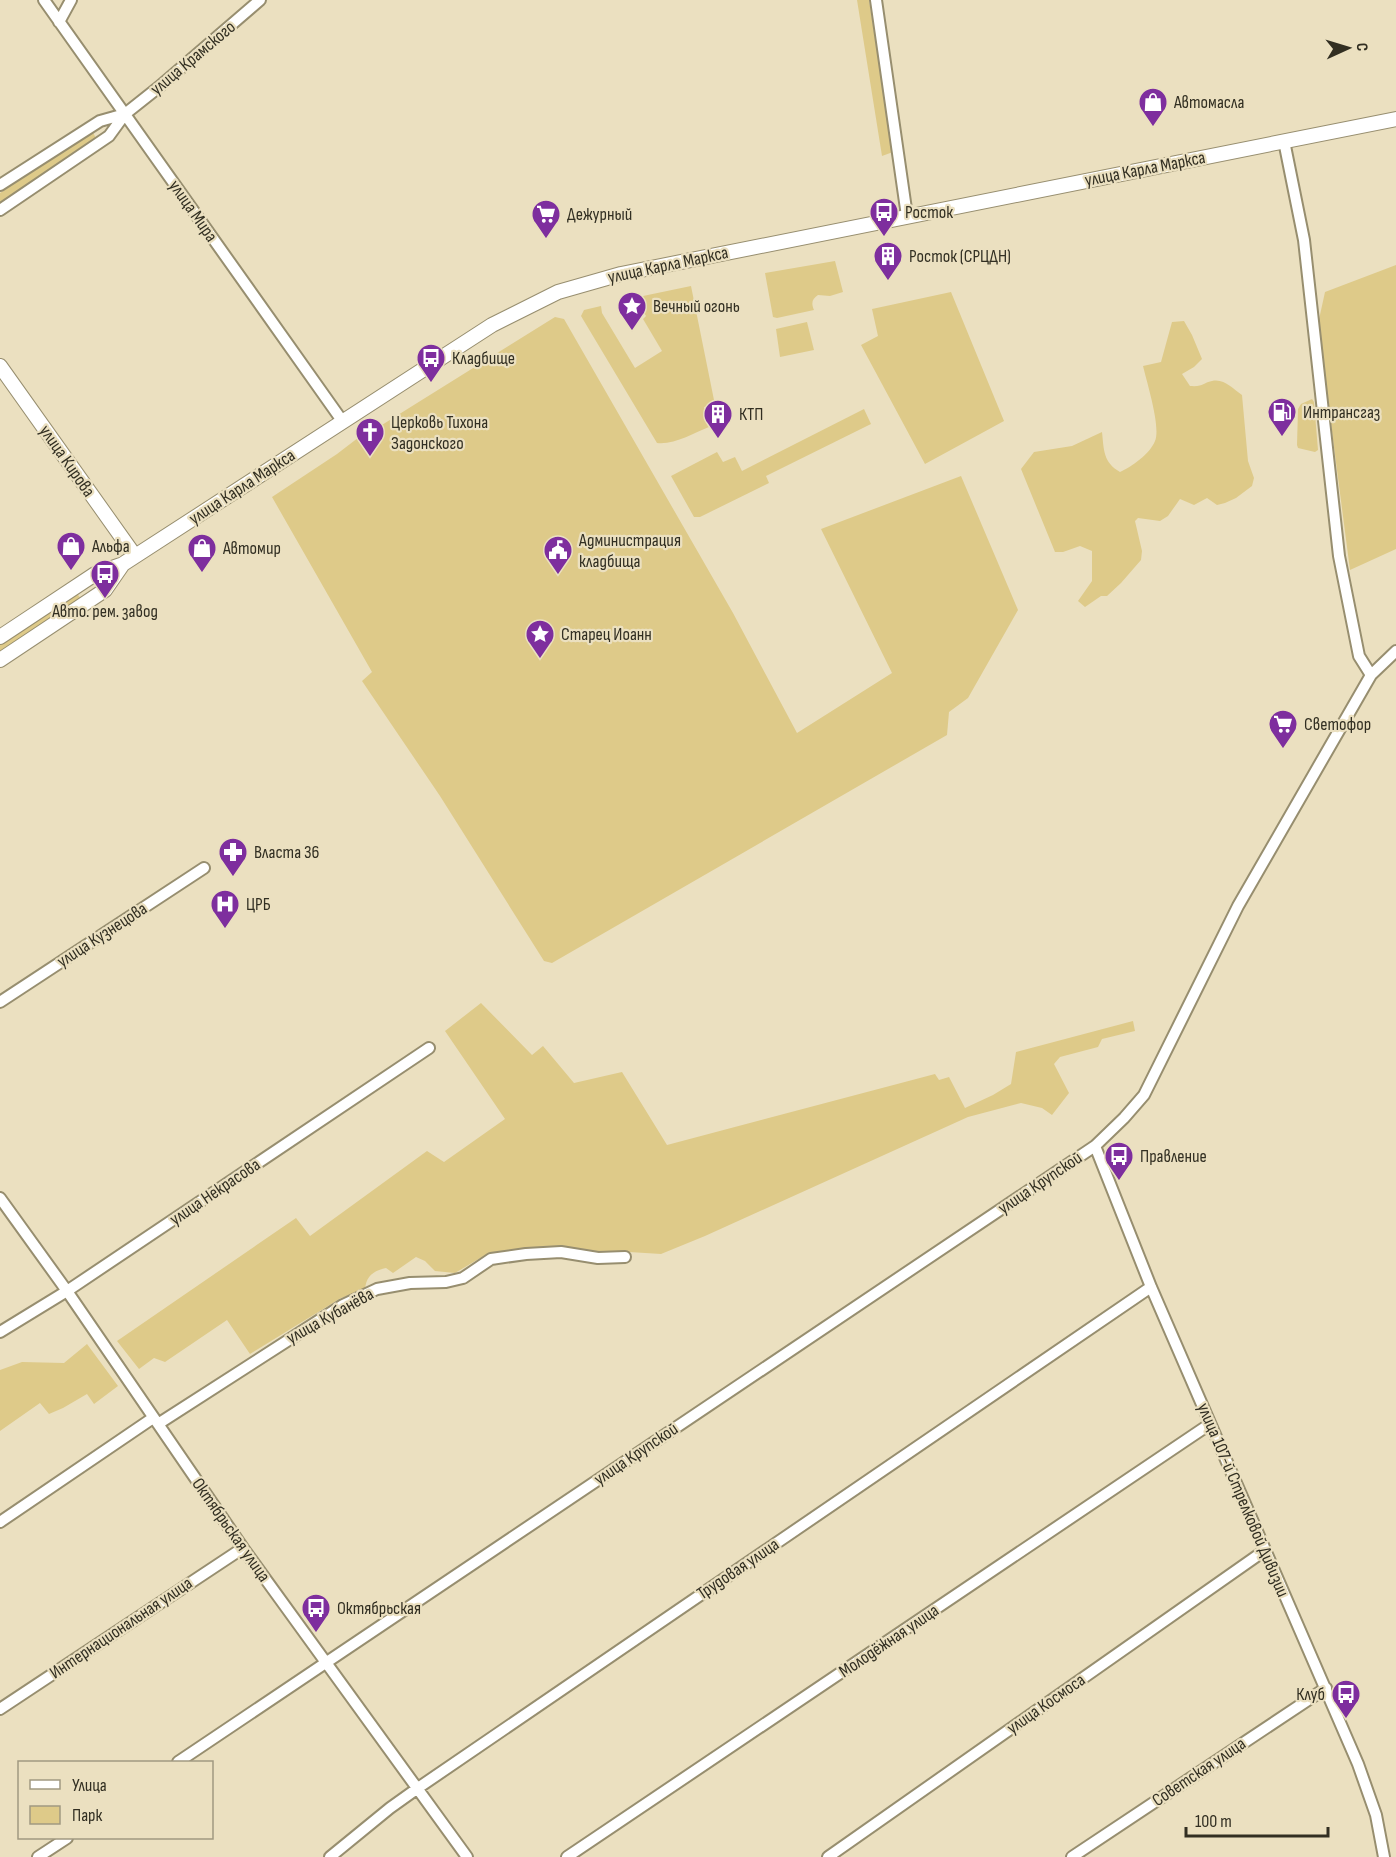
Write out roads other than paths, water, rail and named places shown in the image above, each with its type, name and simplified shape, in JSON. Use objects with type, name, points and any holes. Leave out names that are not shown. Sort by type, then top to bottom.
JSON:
[{"type":"main road","name":"улица Карла Маркса","points":[[0,637],[95,574],[123,564],[492,325],[558,292],[621,274],[1396,119]]},
{"type":"main road","name":"улица Кирова","points":[[0,366],[135,556]]},
{"type":"main road","name":"улица Карла Маркса","points":[[0,660],[105,590],[123,564]]},
{"type":"street","name":"улица Мира","points":[[44,0],[343,422]]},
{"type":"street","points":[[59,22],[71,0]]},
{"type":"street","name":"улица Крамского","points":[[0,210],[109,136],[125,114],[260,0]]},
{"type":"street","points":[[876,0],[907,216]]},
{"type":"street","name":"улица Крамского","points":[[0,185],[100,121],[125,114]]},
{"type":"street","points":[[1284,141],[1304,240],[1339,556],[1359,656],[1371,675]]},
{"type":"street","name":"улица Крупской","points":[[179,1761],[1095,1146],[1124,1119],[1144,1095],[1239,906],[1371,675],[1396,651]]},
{"type":"street","name":"улица Кузнецова","points":[[0,1002],[204,868]]},
{"type":"street","name":"улица Некрасова","points":[[0,1332],[67,1291],[429,1048]]},
{"type":"street","name":"улица 107-й Стрелковой Дивизии","points":[[1095,1146],[1151,1287],[1358,1764],[1376,1815],[1383,1856]]},
{"type":"street","name":"Октябрьская улица","points":[[0,1198],[67,1291],[243,1548],[467,1857]]},
{"type":"street","name":"улица Кубанёва","points":[[0,1522],[155,1421],[343,1305],[377,1289],[410,1283],[446,1282],[463,1278],[491,1259],[526,1254],[561,1252],[598,1258],[626,1257]]},
{"type":"street","name":"Трудовая улица","points":[[330,1857],[418,1788],[1151,1287]]},
{"type":"street","name":"Молодёжная улица","points":[[567,1857],[1210,1424]]},
{"type":"street","name":"Интернациональная улица","points":[[0,1709],[243,1548]]},
{"type":"street","name":"улица Космоса","points":[[828,1857],[1264,1551]]},
{"type":"street","name":"Советская улица","points":[[1072,1857],[1326,1688]]},
{"type":"street","points":[[38,1857],[65,1839]]},
{"type":"place","name":"Автомасла","points":[[1153,128]]},
{"type":"place","name":"Росток","points":[[884,238]]},
{"type":"place","name":"Дежурный","points":[[546,240]]},
{"type":"place","name":"Росток (СРЦДН)","points":[[888,282]]},
{"type":"place","name":"Вечный огонь","points":[[632,332]]},
{"type":"place","name":"Кладбище","points":[[431,384]]},
{"type":"place","name":"Интрансгаз","points":[[1282,438]]},
{"type":"place","name":"КТП","points":[[718,440]]},
{"type":"place","name":"Церковь Тихона Задонского","points":[[370,458]]},
{"type":"place","name":"Альфа","points":[[71,572]]},
{"type":"place","name":"Автомир","points":[[202,574]]},
{"type":"place","name":"Администрация кладбища","points":[[558,576]]},
{"type":"place","name":"Авто. рем. завод","points":[[105,600]]},
{"type":"place","name":"Старец Иоанн","points":[[540,660]]},
{"type":"place","name":"Светофор","points":[[1283,750]]},
{"type":"place","name":"Власта 36","points":[[233,878]]},
{"type":"place","name":"ЦРБ","points":[[225,930]]},
{"type":"place","name":"Правление","points":[[1119,1182]]},
{"type":"place","name":"Октябрьская","points":[[316,1634]]},
{"type":"place","name":"Клуб","points":[[1346,1720]]}]
